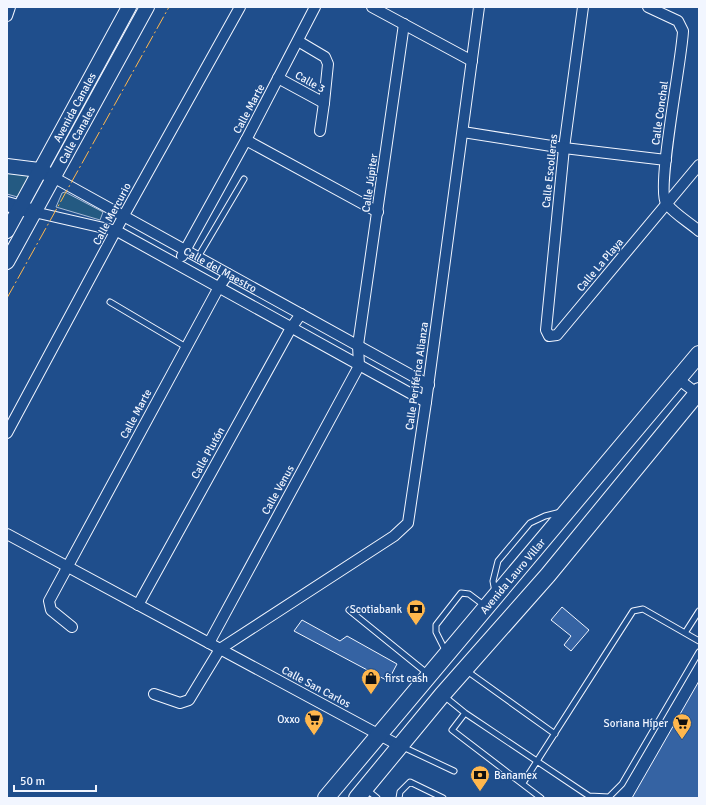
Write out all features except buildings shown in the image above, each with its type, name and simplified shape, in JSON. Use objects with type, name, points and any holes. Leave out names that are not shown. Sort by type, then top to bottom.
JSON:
[{"type":"main road","name":"Avenida Canales","points":[[14,206],[39,170],[129,7]]},
{"type":"main road","name":"Calle Canales","points":[[7,262],[147,7]]},
{"type":"main road","name":"Calle del Maestro","points":[[7,166],[39,170],[53,177]]},
{"type":"main road","name":"Calle del Maestro","points":[[14,206],[34,212]]},
{"type":"main road","points":[[7,231],[14,206]]},
{"type":"main road","name":"Avenida Lauro Villar","points":[[326,798],[699,354]]},
{"type":"main road","points":[[366,795],[400,746],[442,695],[548,575],[698,394]]},
{"type":"main road","points":[[528,556],[548,575]]},
{"type":"street","points":[[7,16],[10,7]]},
{"type":"street","name":"Calle Mercurio","points":[[7,434],[117,231],[123,217],[240,7]]},
{"type":"street","name":"Calle Marte","points":[[178,263],[246,140],[315,7]]},
{"type":"street","points":[[372,7],[472,61]]},
{"type":"street","name":"Calle Periférica Alianza","points":[[220,649],[406,527],[410,516],[429,385],[479,7]]},
{"type":"street","name":"Calle Escolleras","points":[[549,336],[546,330],[564,148],[583,7]]},
{"type":"street","name":"Calle Conchal","points":[[648,7],[674,19],[681,26],[683,36],[663,189],[666,204]]},
{"type":"street","name":"Calle Júpiter","points":[[358,345],[404,24]]},
{"type":"street","name":"Calle 3","points":[[278,78],[324,103],[328,64],[325,57],[298,41]]},
{"type":"street","points":[[320,131],[324,103]]},
{"type":"street","points":[[463,132],[564,148],[666,160]]},
{"type":"street","points":[[246,140],[378,212]]},
{"type":"street","name":"Calle La Playa","points":[[549,336],[557,335],[699,165]]},
{"type":"street","name":"Calle del Maestro","points":[[53,177],[429,385]]},
{"type":"street","points":[[666,204],[699,231]]},
{"type":"street","name":"Calle del Maestro","points":[[34,212],[117,231],[178,263],[291,328],[426,402]]},
{"type":"street","name":"Calle Marte","points":[[68,567],[219,286],[228,274]]},
{"type":"street","name":"Calle Plutón","points":[[138,605],[291,328],[301,314]]},
{"type":"street","points":[[358,345],[359,366]]},
{"type":"street","name":"Calle Venus","points":[[208,643],[359,366]]},
{"type":"street","points":[[678,379],[698,394]]},
{"type":"street","name":"Calle San Carlos","points":[[7,534],[400,746]]},
{"type":"street","points":[[68,567],[49,601],[51,610],[72,627]]},
{"type":"street","points":[[154,694],[180,703],[189,700],[220,649]]},
{"type":"lane","points":[[198,258],[244,179]]},
{"type":"lane","points":[[110,302],[186,347]]},
{"type":"lane","points":[[447,655],[436,632],[436,625],[461,593],[491,601],[493,581],[498,561],[530,523],[545,516],[568,511]]},
{"type":"lane","points":[[349,610],[430,676]]},
{"type":"lane","points":[[522,783],[633,611],[642,610],[699,641]]},
{"type":"lane","points":[[685,633],[699,611]]},
{"type":"lane","points":[[442,695],[465,713],[536,762],[589,796],[609,797],[622,784],[699,652]]},
{"type":"lane","points":[[464,669],[555,734]]},
{"type":"lane","points":[[465,713],[452,730],[541,798]]},
{"type":"lane","points":[[400,746],[454,771]]},
{"type":"lane","points":[[399,798],[400,792],[410,782],[443,798]]},
{"type":"shaded area","points":[[7,170],[31,173],[21,198],[7,194]]},
{"type":"shaded area","points":[[65,192],[103,212],[100,220],[56,207],[62,193]]},
{"type":"power","points":[[7,298],[169,7]]},
{"type":"place","name":"Scotiabank","points":[[416,626]]},
{"type":"place","name":"first cash","points":[[371,695]]},
{"type":"place","name":"Oxxo","points":[[314,736]]},
{"type":"place","name":"Soriana Híper","points":[[682,740]]},
{"type":"place","name":"Banamex","points":[[480,792]]}]
